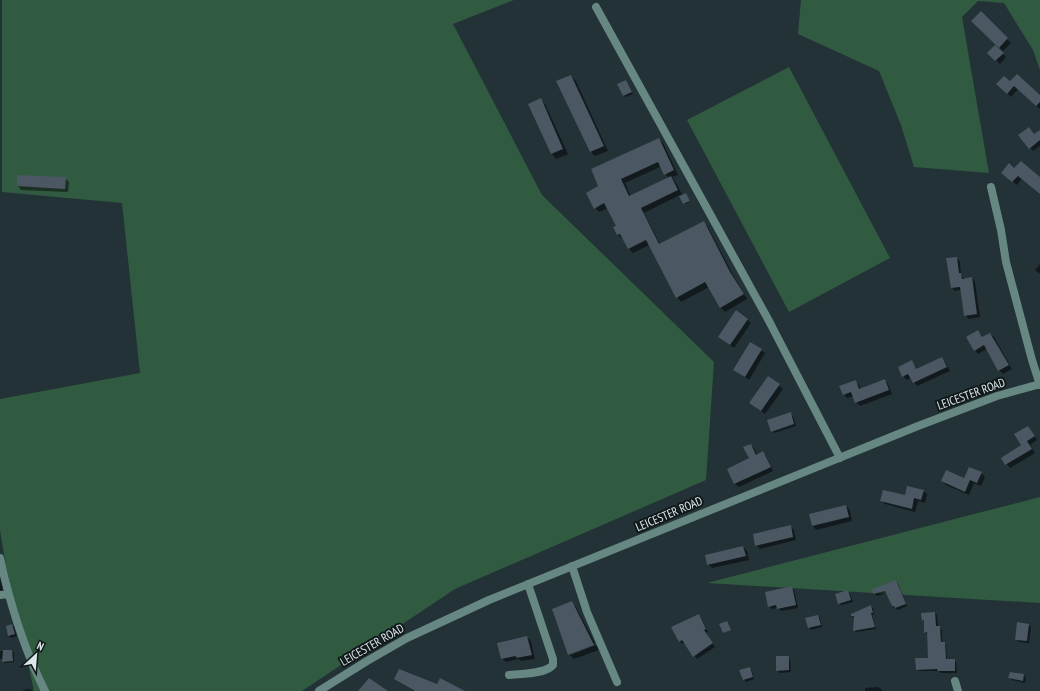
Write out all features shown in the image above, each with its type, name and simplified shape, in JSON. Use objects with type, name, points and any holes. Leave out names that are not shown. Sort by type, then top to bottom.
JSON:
[{"type":"street","points":[[596,7],[769,321],[840,458]]},
{"type":"street","points":[[991,187],[1008,270],[1040,384]]},
{"type":"street","name":"LEICESTER ROAD","points":[[320,691],[407,638],[489,600],[971,405],[1008,392],[1040,384]]},
{"type":"street","points":[[0,558],[4,594],[34,669],[45,691]]},
{"type":"street","points":[[572,566],[588,612],[617,682]]},
{"type":"street","points":[[509,675],[542,671],[550,669],[553,665],[553,659],[528,584]]},
{"type":"street","points":[[955,681],[958,691]]},
{"type":"green space","points":[[2,0],[514,0],[453,24],[542,195],[714,362],[706,480],[455,589],[302,691],[34,691],[6,566],[0,530],[0,399],[140,373],[122,203],[2,192]]},
{"type":"green space","points":[[801,0],[1040,0],[1040,70],[1033,50],[1004,3],[978,1],[962,17],[989,173],[914,167],[901,125],[879,71],[798,34]]},
{"type":"green space","points":[[789,67],[890,258],[789,312],[687,120]]},
{"type":"green space","points":[[1040,497],[1040,603],[707,583]]},
{"type":"building","points":[[981,11],[1008,38],[999,48],[971,21]]},
{"type":"building","points":[[995,45],[1004,53],[995,61],[987,53]]},
{"type":"building","points":[[1017,74],[1040,95],[1040,102],[1036,106],[1014,86],[1007,94],[996,84],[1004,76],[1010,81]]},
{"type":"building","points":[[571,75],[604,146],[590,152],[556,81]]},
{"type":"building","points":[[626,80],[632,92],[623,96],[617,84]]},
{"type":"building","points":[[541,98],[563,149],[551,154],[528,104]]},
{"type":"building","points":[[1029,127],[1034,134],[1040,130],[1040,140],[1029,149],[1018,135]]},
{"type":"building","points":[[659,138],[674,170],[664,175],[658,162],[621,179],[629,196],[671,176],[678,190],[641,208],[659,244],[704,221],[730,272],[744,294],[720,308],[705,282],[676,298],[646,240],[628,249],[620,234],[617,235],[613,227],[616,226],[604,203],[594,209],[586,193],[598,186],[591,169]]},
{"type":"building","points":[[1021,161],[1040,177],[1040,194],[1018,176],[1012,182],[1001,173],[1009,163],[1014,168]]},
{"type":"building","points":[[17,175],[66,177],[65,189],[17,186]]},
{"type":"building","points":[[686,193],[690,201],[683,204],[679,196]]},
{"type":"building","points":[[957,257],[959,273],[961,273],[962,279],[972,277],[977,314],[964,316],[960,287],[951,288],[946,258]]},
{"type":"building","points":[[736,310],[748,319],[730,345],[718,337]]},
{"type":"building","points":[[978,330],[982,337],[990,333],[1009,365],[998,371],[984,345],[974,351],[966,337]]},
{"type":"building","points":[[750,342],[762,349],[745,377],[733,370]]},
{"type":"building","points":[[942,357],[947,367],[913,383],[908,374],[902,377],[898,367],[912,360],[916,369]]},
{"type":"building","points":[[768,376],[780,384],[761,411],[749,403]]},
{"type":"building","points":[[885,379],[889,390],[855,403],[851,392],[843,395],[839,386],[856,380],[859,389]]},
{"type":"building","points":[[791,412],[794,424],[771,432],[767,420]]},
{"type":"building","points":[[1028,426],[1035,436],[1027,441],[1032,449],[1005,465],[1001,458],[1021,445],[1014,434]]},
{"type":"building","points":[[751,444],[756,455],[763,451],[771,467],[734,484],[727,469],[749,458],[743,447]]},
{"type":"building","points":[[969,467],[982,472],[977,483],[970,480],[965,492],[941,481],[946,470],[964,478]]},
{"type":"building","points":[[907,486],[924,490],[921,500],[914,498],[912,509],[880,501],[883,490],[905,495]]},
{"type":"building","points":[[846,505],[849,517],[812,526],[809,514]]},
{"type":"building","points":[[791,525],[793,537],[755,546],[753,534]]},
{"type":"building","points":[[743,546],[746,556],[707,565],[705,555]]},
{"type":"building","points":[[896,580],[906,604],[895,608],[892,606],[885,591],[873,594],[872,589]]},
{"type":"building","points":[[792,586],[796,605],[777,609],[776,605],[768,607],[765,592]]},
{"type":"building","points":[[848,590],[851,600],[838,604],[835,594]]},
{"type":"building","points":[[572,601],[594,645],[568,655],[552,609]]},
{"type":"building","points":[[871,605],[873,613],[871,613],[875,627],[853,631],[854,616],[851,616],[851,614]]},
{"type":"building","points":[[935,612],[936,626],[940,626],[941,642],[945,642],[946,659],[955,659],[955,671],[938,671],[937,669],[916,670],[915,658],[928,658],[927,632],[924,633],[924,620],[922,621],[921,613]]},
{"type":"building","points":[[699,614],[706,629],[704,630],[713,643],[693,657],[682,640],[679,642],[671,627]]},
{"type":"building","points":[[818,615],[821,625],[808,628],[805,618]]},
{"type":"building","points":[[727,621],[731,630],[723,633],[719,624]]},
{"type":"building","points":[[1017,622],[1029,624],[1027,641],[1015,640]]},
{"type":"building","points":[[12,624],[15,634],[8,636],[6,626]]},
{"type":"building","points":[[527,636],[532,655],[501,659],[497,643]]},
{"type":"building","points":[[3,650],[12,650],[13,661],[2,662]]},
{"type":"building","points":[[776,656],[789,656],[789,670],[776,671]]},
{"type":"building","points":[[750,667],[753,677],[743,680],[739,670]]},
{"type":"building","points":[[399,669],[437,684],[440,678],[465,691],[415,691],[394,679]]},
{"type":"building","points":[[1010,672],[1024,674],[1023,681],[1008,678]]},
{"type":"building","points":[[369,678],[388,691],[358,691]]}]
